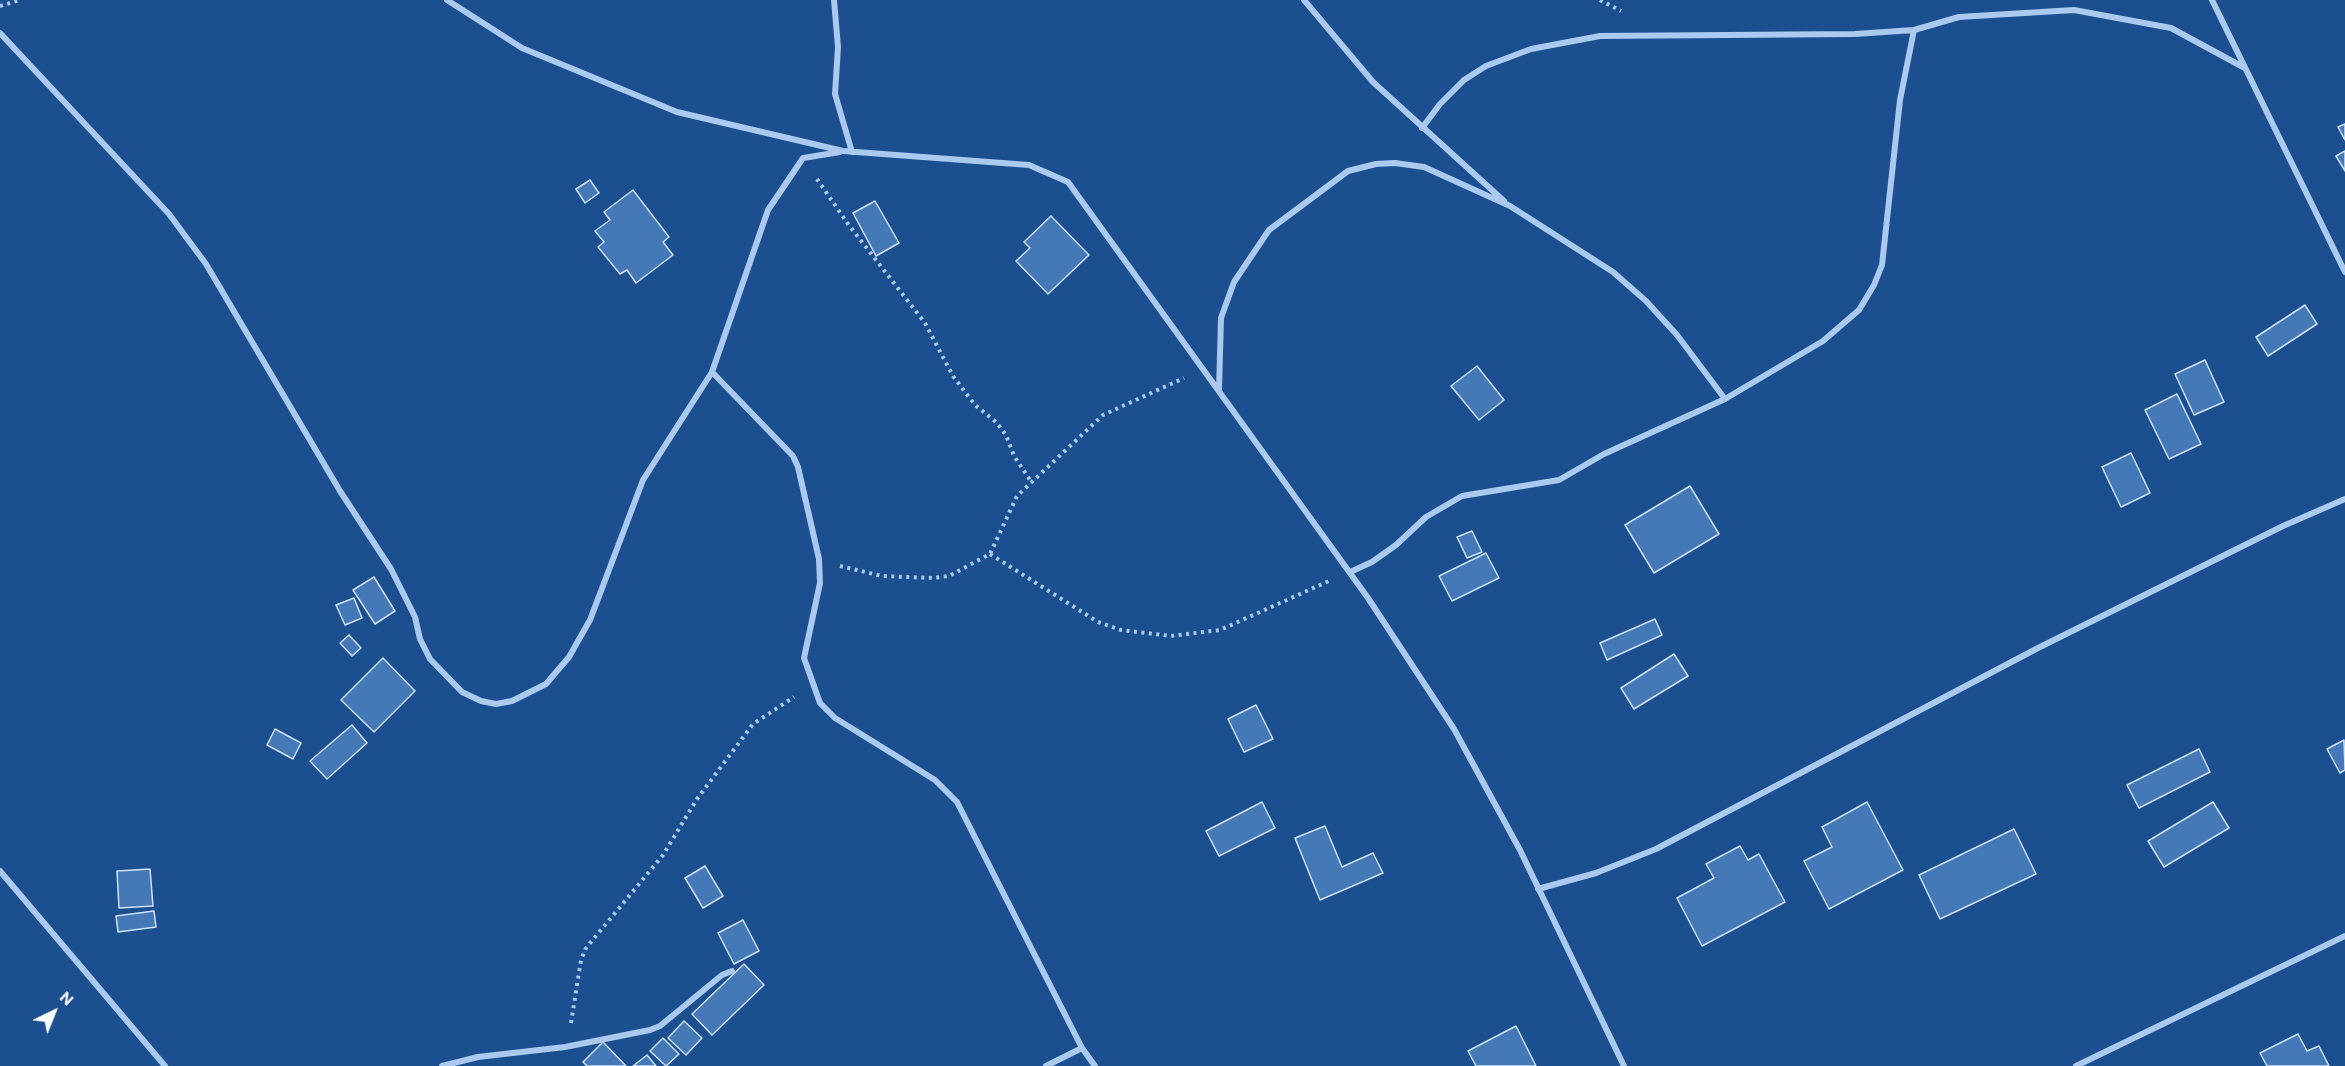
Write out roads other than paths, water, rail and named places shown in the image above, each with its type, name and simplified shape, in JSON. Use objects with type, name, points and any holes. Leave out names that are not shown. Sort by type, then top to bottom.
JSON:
[{"type":"street","points":[[447,0],[522,48],[677,112],[843,151],[1029,165],[1068,182],[1350,573],[1454,729],[1539,889],[1624,1066]]},
{"type":"street","points":[[834,0],[838,47],[836,94],[852,152]]},
{"type":"street","points":[[1304,0],[1373,82],[1510,206]]},
{"type":"street","points":[[2212,0],[2345,272]]},
{"type":"street","points":[[1422,128],[1440,104],[1464,80],[1486,66],[1531,49],[1600,36],[1855,34],[1914,30],[1959,16],[2074,10],[2171,28],[2243,67]]},
{"type":"street","points":[[1350,573],[1380,556],[1426,517],[1462,496],[1559,480],[1604,454],[1725,399],[1823,341],[1859,310],[1875,285],[1882,266],[1900,100],[1914,30]]},
{"type":"street","points":[[0,33],[169,214],[206,264],[340,490],[391,569],[415,617],[420,639],[430,659],[462,693],[496,704],[512,701],[546,684],[569,657],[590,620],[643,480],[712,372],[768,210],[803,158],[843,151]]},
{"type":"street","points":[[1219,391],[1221,318],[1234,282],[1269,230],[1348,171],[1376,164],[1424,167],[1510,206],[1612,272],[1646,301],[1677,335],[1725,399]]},
{"type":"street","points":[[712,372],[793,456],[819,559],[820,583],[804,658],[820,703],[835,718],[935,780],[957,802],[1082,1048],[1095,1066]]},
{"type":"street","points":[[1539,889],[1596,873],[1656,849],[2037,648],[2283,526],[2345,499]]},
{"type":"street","points":[[0,871],[165,1066]]},
{"type":"street","points":[[2076,1066],[2345,936]]},
{"type":"street","points":[[442,1066],[478,1057],[565,1047],[660,1026],[722,975],[732,972]]},
{"type":"street","points":[[1046,1066],[1082,1048]]}]
